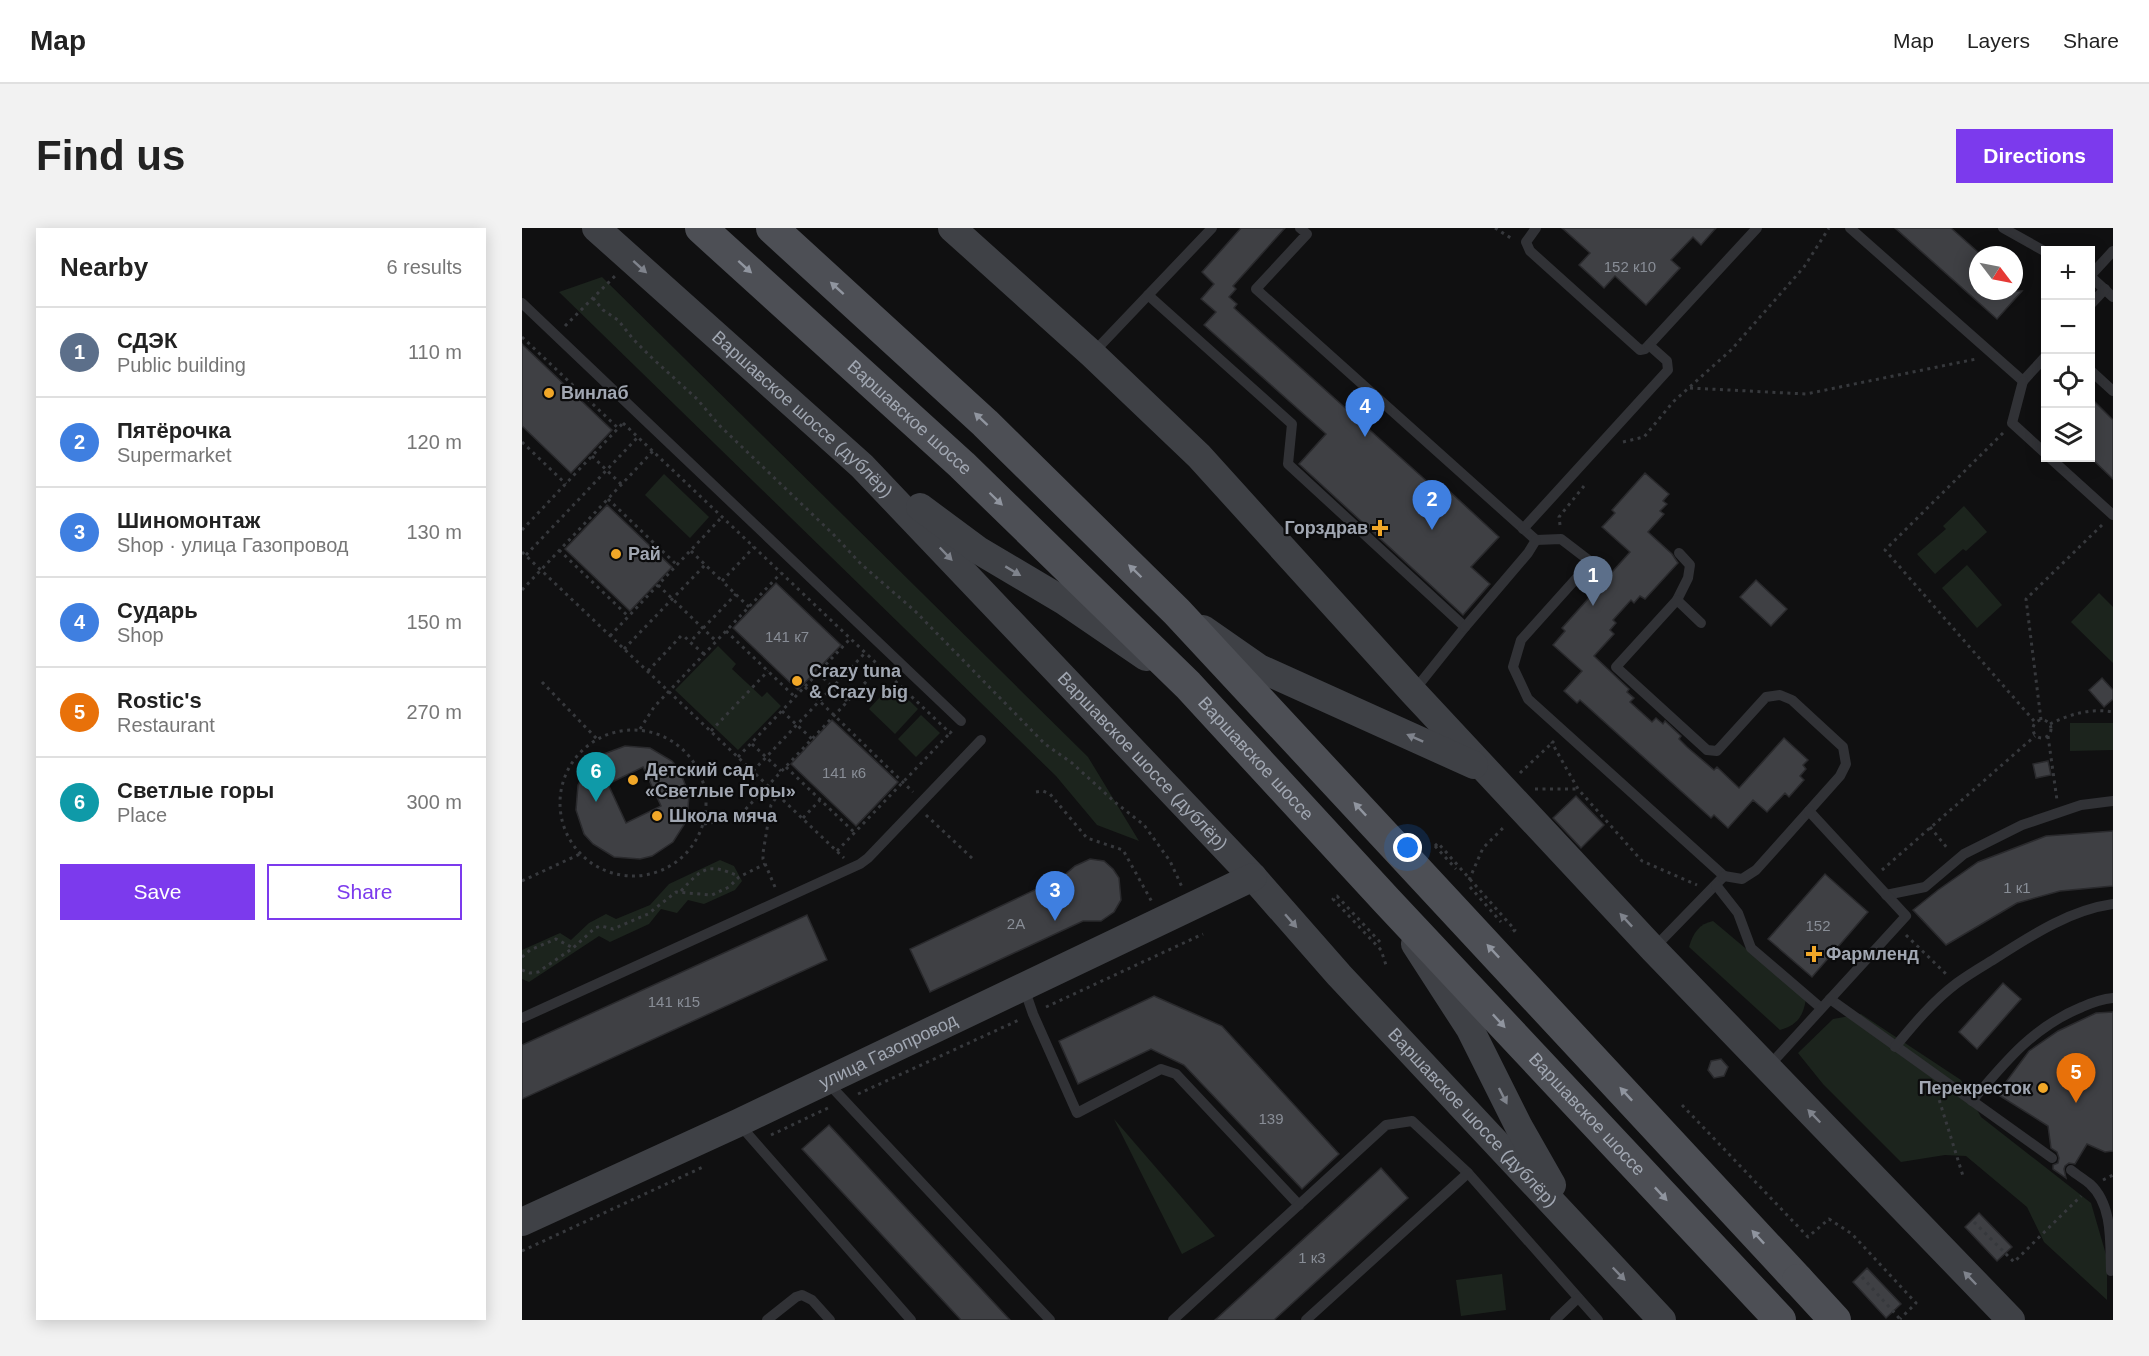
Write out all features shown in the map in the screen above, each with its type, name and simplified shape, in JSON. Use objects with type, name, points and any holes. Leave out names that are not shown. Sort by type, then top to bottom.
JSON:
[{"type":"main road","name":"Варшавское шоссе (дублёр)","points":[[596,228],[862,466],[1253,877],[1339,975],[1662,1320]]},
{"type":"main road","name":"Варшавское шоссе","points":[[701,228],[962,465],[1188,685],[1387,902],[1774,1314]]},
{"type":"main road","points":[[772,228],[985,423],[1177,612],[1835,1320]]},
{"type":"main road","points":[[952,228],[1092,354],[1199,456],[1413,692],[1653,949],[2011,1320]]},
{"type":"main road","points":[[862,466],[978,550],[1064,601],[1188,685]]},
{"type":"main road","points":[[1177,612],[1259,668],[1496,780]]},
{"type":"main road","name":"улица Газопровод","points":[[522,1222],[746,1132],[835,1091],[1023,987],[1253,877]]},
{"type":"main road","points":[[1387,902],[1470,1029],[1519,1127],[1578,1232]]},
{"type":"lane","points":[[1092,354],[1212,228]]},
{"type":"lane","points":[[1300,228],[1307,234],[1256,289],[1536,540],[1560,539],[1591,562],[1521,640],[1513,667],[1528,699],[1724,876],[1742,879],[1756,870],[1840,776],[1846,764],[1843,747],[1792,700],[1780,695],[1766,697],[1717,751],[1707,750],[1616,667],[1677,600],[1688,578],[1690,566],[1679,553]]},
{"type":"lane","points":[[1536,228],[1526,242],[1530,251],[1640,350],[1649,345],[1757,228]]},
{"type":"lane","points":[[1850,228],[2023,381]]},
{"type":"lane","points":[[2003,228],[2041,249]]},
{"type":"lane","points":[[2095,302],[2109,293],[2091,276],[2113,251]]},
{"type":"lane","points":[[1148,295],[1292,424],[1288,464],[1465,627]]},
{"type":"lane","points":[[522,303],[961,721]]},
{"type":"lane","points":[[1523,529],[1668,370],[1666,361],[1649,345]]},
{"type":"lane","points":[[2041,361],[2023,381],[2012,423],[2041,449]]},
{"type":"lane","points":[[2095,374],[2113,392]]},
{"type":"lane","points":[[2054,462],[2113,515]]},
{"type":"lane","points":[[1413,692],[1528,554],[1536,540]]},
{"type":"lane","points":[[1677,600],[1701,623]]},
{"type":"lane","points":[[522,1018],[854,867],[868,858],[981,740]]},
{"type":"lane","points":[[1886,895],[1924,887],[1964,854],[2022,825],[2081,804],[2113,801]]},
{"type":"lane","points":[[1767,1068],[1906,916],[1809,811]]},
{"type":"lane","points":[[1653,949],[1724,876]]},
{"type":"lane","points":[[1713,888],[1738,913],[1751,948],[1821,1008]]},
{"type":"lane","points":[[1895,1047],[1917,1020],[1956,984],[2016,945],[2064,918],[2097,906],[2113,904]]},
{"type":"lane","points":[[1023,987],[1077,1113],[1161,1070],[1176,1074],[1299,1205]]},
{"type":"lane","points":[[1972,1101],[2014,1053],[2037,1031],[2068,1013],[2113,998]]},
{"type":"lane","points":[[1830,999],[2052,1158]]},
{"type":"lane","points":[[835,1091],[1050,1320]]},
{"type":"lane","points":[[1173,1320],[1386,1125],[1412,1121],[1468,1173],[1598,1320]]},
{"type":"lane","points":[[746,1132],[911,1320]]},
{"type":"lane","points":[[2071,1170],[2092,1185],[2109,1215],[2111,1271]]},
{"type":"lane","points":[[1306,1320],[1468,1173]]},
{"type":"lane","points":[[766,1320],[802,1295],[807,1296],[830,1320]]},
{"type":"lane","points":[[1555,1320],[1578,1298]]},
{"type":"path","points":[[1617,443],[1644,436],[1673,402],[1731,350],[1804,267],[1828,229]]},
{"type":"path","points":[[555,335],[621,270]]},
{"type":"path","points":[[593,298],[603,310],[618,320],[645,351],[697,399],[719,425],[833,534],[861,564],[915,611],[1045,744],[1072,763],[1144,825],[1170,861],[1184,891]]},
{"type":"path","points":[[522,337],[618,428]]},
{"type":"path","points":[[1690,388],[1806,394],[1994,355]]},
{"type":"path","points":[[522,530],[635,411]]},
{"type":"path","points":[[623,423],[950,734]]},
{"type":"path","points":[[2012,423],[1885,550],[2035,722]]},
{"type":"path","points":[[526,555],[638,437]]},
{"type":"path","points":[[522,590],[665,439]]},
{"type":"path","points":[[522,442],[566,484]]},
{"type":"path","points":[[592,456],[622,485]]},
{"type":"path","points":[[1560,539],[1559,518],[1588,480]]},
{"type":"path","points":[[608,499],[677,565]]},
{"type":"path","points":[[610,636],[734,505]]},
{"type":"path","points":[[2041,720],[2025,599],[2113,515]]},
{"type":"path","points":[[722,581],[754,547]]},
{"type":"path","points":[[559,550],[628,616]]},
{"type":"path","points":[[690,551],[749,607]]},
{"type":"path","points":[[522,552],[854,867]]},
{"type":"path","points":[[640,729],[654,707],[793,561]]},
{"type":"path","points":[[624,649],[705,565]]},
{"type":"path","points":[[658,585],[716,641]]},
{"type":"path","points":[[690,642],[736,594]]},
{"type":"path","points":[[738,757],[862,627]]},
{"type":"path","points":[[726,631],[795,697]]},
{"type":"path","points":[[648,671],[681,636],[704,654]]},
{"type":"path","points":[[753,771],[865,653]]},
{"type":"path","points":[[704,824],[738,815],[892,655]]},
{"type":"path","points":[[711,731],[768,671]]},
{"type":"path","points":[[818,674],[847,702]]},
{"type":"path","points":[[542,682],[597,739]]},
{"type":"path","points":[[805,687],[913,789],[911,799],[973,859]]},
{"type":"path","points":[[2050,724],[2064,717],[2099,710],[2113,712]]},
{"type":"path","points":[[782,711],[812,739]]},
{"type":"path","points":[[2048,736],[2042,739],[2035,736],[2032,728],[2035,722],[2041,720],[2050,724]]},
{"type":"path","points":[[837,851],[961,721]]},
{"type":"path","points":[[2050,724],[2051,729],[2048,736],[2059,813]]},
{"type":"path","points":[[640,729],[661,735],[680,746],[694,762],[704,781],[707,803],[704,824],[694,844],[680,860],[661,871],[650,874],[618,875],[598,867],[580,854],[567,836],[561,815],[560,793],[567,771],[579,753],[597,739],[618,731],[640,729]]},
{"type":"path","points":[[1496,780],[1552,742],[1563,731]]},
{"type":"path","points":[[1872,879],[2035,736]]},
{"type":"path","points":[[1552,742],[1578,789],[1642,861],[1713,888]]},
{"type":"path","points":[[752,743],[781,771]]},
{"type":"path","points":[[786,767],[855,833]]},
{"type":"path","points":[[1496,780],[1578,789]]},
{"type":"path","points":[[1036,792],[1043,791],[1050,794],[1087,838],[1123,850],[1155,906]]},
{"type":"path","points":[[778,795],[770,809],[763,853],[765,864],[781,900]]},
{"type":"path","points":[[803,819],[820,800]]},
{"type":"path","points":[[1469,880],[1483,848],[1510,820]]},
{"type":"path","points":[[1930,827],[1956,860]]},
{"type":"path","points":[[1456,869],[1435,846],[1438,843],[1515,930],[1511,933],[1470,887]]},
{"type":"path","points":[[522,881],[580,854]]},
{"type":"path","points":[[522,970],[536,973],[573,948],[595,928],[601,926],[613,929],[648,914],[673,893],[681,891],[711,896],[726,889],[739,877],[765,864]]},
{"type":"path","points":[[681,891],[694,877],[713,868],[719,868],[739,877]]},
{"type":"path","points":[[1380,942],[1337,896],[1334,899],[1381,950],[1387,968]]},
{"type":"path","points":[[1897,926],[1956,984]]},
{"type":"path","points":[[746,1132],[835,1091],[1033,1014],[1203,934]]},
{"type":"path","points":[[522,957],[530,950],[554,940],[560,940],[573,948]]},
{"type":"path","points":[[1930,1071],[1963,1176]]},
{"type":"path","points":[[1682,1105],[1808,1237],[1829,1219],[1852,1234],[1916,1303],[1899,1319],[1862,1277]]},
{"type":"path","points":[[522,1251],[712,1162]]},
{"type":"path","points":[[1974,1222],[2014,1262],[2092,1185],[2113,1174]]},
{"type":"shaded area","points":[[602,277],[1088,757],[1139,841],[1097,825],[1056,776],[559,292]]},
{"type":"shaded area","points":[[664,474],[709,517],[690,538],[645,495]]},
{"type":"shaded area","points":[[1964,506],[1987,532],[1966,551],[1963,549],[1935,574],[1917,554],[1946,529],[1943,526]]},
{"type":"shaded area","points":[[1967,565],[2002,605],[1977,628],[1942,588]]},
{"type":"shaded area","points":[[2099,593],[2113,607],[2113,663],[2071,622]]},
{"type":"shaded area","points":[[718,646],[736,664],[732,669],[762,697],[767,692],[781,706],[738,750],[675,690]]},
{"type":"shaded area","points":[[892,684],[918,709],[895,734],[869,709]]},
{"type":"shaded area","points":[[921,715],[940,733],[916,757],[898,739]]},
{"type":"shaded area","points":[[2070,723],[2113,723],[2113,750],[2070,751]]},
{"type":"shaded area","points":[[720,860],[734,866],[742,881],[735,890],[704,904],[688,900],[677,913],[661,909],[649,924],[610,942],[599,936],[529,982],[522,979],[522,950],[560,933],[571,940],[589,923],[606,914],[616,919],[650,905],[669,884]]},
{"type":"shaded area","points":[[1713,921],[1806,999],[1803,1011],[1795,1023],[1780,1030],[1689,947],[1697,930]]},
{"type":"shaded area","points":[[1861,1014],[1961,1080],[1981,1117],[2091,1203],[2107,1258],[2107,1300],[2044,1242],[2027,1207],[1966,1156],[1945,1155],[1901,1162],[1823,1084],[1798,1053],[1833,1019]]},
{"type":"shaded area","points":[[1114,1119],[1215,1236],[1182,1254]]},
{"type":"shaded area","points":[[1502,1274],[1506,1310],[1461,1316],[1456,1280]]},
{"type":"building","points":[[1241,228],[1285,228],[1233,286],[1236,289],[1229,297],[1237,304],[1234,308],[1441,494],[1446,488],[1499,537],[1471,567],[1490,584],[1463,615],[1299,464],[1326,434],[1204,325],[1216,312],[1201,299],[1214,284],[1202,272]]},
{"type":"building","points":[[1562,228],[1716,228],[1701,245],[1693,237],[1671,260],[1680,268],[1646,305],[1615,276],[1604,288],[1579,265],[1590,253]]},
{"type":"building","points":[[1895,228],[1951,228],[1971,246],[1969,246],[1969,294]]},
{"type":"building","points":[[1976,300],[2014,300],[1997,319]]},
{"type":"building","points":[[522,344],[612,430],[571,473],[522,426]]},
{"type":"building","points":[[2095,402],[2113,420],[2113,479],[2095,462]]},
{"type":"building","points":[[1645,473],[1669,494],[1663,501],[1667,504],[1660,511],[1664,514],[1648,532],[1672,554],[1678,563],[1645,599],[1640,596],[1634,603],[1631,600],[1613,620],[1616,623],[1610,630],[1614,634],[1594,656],[1629,689],[1627,692],[1634,698],[1630,702],[1652,722],[1656,718],[1663,724],[1665,721],[1681,736],[1679,739],[1687,747],[1714,770],[1717,767],[1739,788],[1784,738],[1808,760],[1803,765],[1806,769],[1800,776],[1804,780],[1789,797],[1785,793],[1767,812],[1753,800],[1728,828],[1714,815],[1711,818],[1580,700],[1577,703],[1564,691],[1582,671],[1553,645],[1565,631],[1562,628],[1630,552],[1602,527],[1615,513],[1612,510]]},
{"type":"building","points":[[607,505],[672,567],[630,611],[565,549]]},
{"type":"building","points":[[1756,580],[1787,609],[1771,626],[1740,597]]},
{"type":"building","points":[[776,583],[841,645],[798,690],[733,628]]},
{"type":"building","points":[[2102,678],[2113,690],[2113,699],[2104,707],[2089,690]]},
{"type":"building","points":[[832,720],[898,782],[856,826],[791,764]]},
{"type":"building","points":[[625,746],[650,748],[672,761],[680,771],[689,795],[687,820],[673,842],[652,856],[640,859],[614,857],[593,844],[584,834],[576,810],[578,785],[591,763],[601,755]],"holes":[[[643,767],[661,806],[626,823],[608,784]]]},
{"type":"building","points":[[2048,761],[2051,775],[2036,778],[2033,764]]},
{"type":"building","points":[[1576,796],[1604,825],[1581,848],[1553,818]]},
{"type":"building","points":[[2113,831],[2113,886],[2060,891],[2017,903],[1946,945],[1913,910],[1978,862],[2046,836]]},
{"type":"building","points":[[1090,859],[1104,861],[1119,878],[1121,900],[1114,912],[1101,921],[1083,921],[930,992],[910,949],[1062,877],[1075,866]]},
{"type":"building","points":[[1825,874],[1868,912],[1812,977],[1768,939]]},
{"type":"building","points":[[807,915],[827,960],[522,1099],[522,1045]]},
{"type":"building","points":[[2003,983],[2021,999],[1977,1049],[1959,1032]]},
{"type":"building","points":[[1154,996],[1222,1026],[1339,1154],[1302,1189],[1184,1065],[1151,1049],[1078,1084],[1059,1041]]},
{"type":"building","points":[[2113,1012],[2113,1151],[2105,1152],[2087,1144],[2075,1164],[2069,1163],[2065,1166],[2066,1178],[2053,1169],[2053,1165],[2058,1163],[2059,1158],[2057,1152],[2051,1148],[2048,1126],[1997,1094],[2029,1051],[2058,1031],[2096,1013]]},
{"type":"building","points":[[1721,1059],[1728,1067],[1724,1076],[1714,1078],[1708,1070],[1711,1061]]},
{"type":"building","points":[[829,1125],[1010,1320],[961,1320],[802,1149]]},
{"type":"building","points":[[1381,1168],[1408,1198],[1274,1320],[1215,1320]]},
{"type":"building","points":[[1979,1213],[2012,1247],[1997,1261],[1965,1227]]},
{"type":"building","points":[[1867,1268],[1901,1304],[1886,1318],[1853,1282]]},
{"type":"place","name":"Винлаб","points":[[549,393]]},
{"type":"place","name":"Сударь","points":[[1365,437]]},
{"type":"place","name":"Горздрав","points":[[1380,528]]},
{"type":"place","name":"Пятёрочка","points":[[1432,530]]},
{"type":"place","name":"Рай","points":[[616,554]]},
{"type":"place","name":"СДЭК","points":[[1593,606]]},
{"type":"place","name":"Crazy tuna & Crazy big","points":[[797,681]]},
{"type":"place","name":"Детский сад «Светлые Горы»","points":[[633,780]]},
{"type":"place","name":"Светлые горы","points":[[596,802]]},
{"type":"place","name":"Школа мяча","points":[[657,816]]},
{"type":"place","name":"Шиномонтаж","points":[[1055,921]]},
{"type":"place","name":"Фармленд","points":[[1814,954]]},
{"type":"place","name":"Перекресток","points":[[2043,1088]]},
{"type":"place","name":"Rostic's","points":[[2076,1103]]}]
